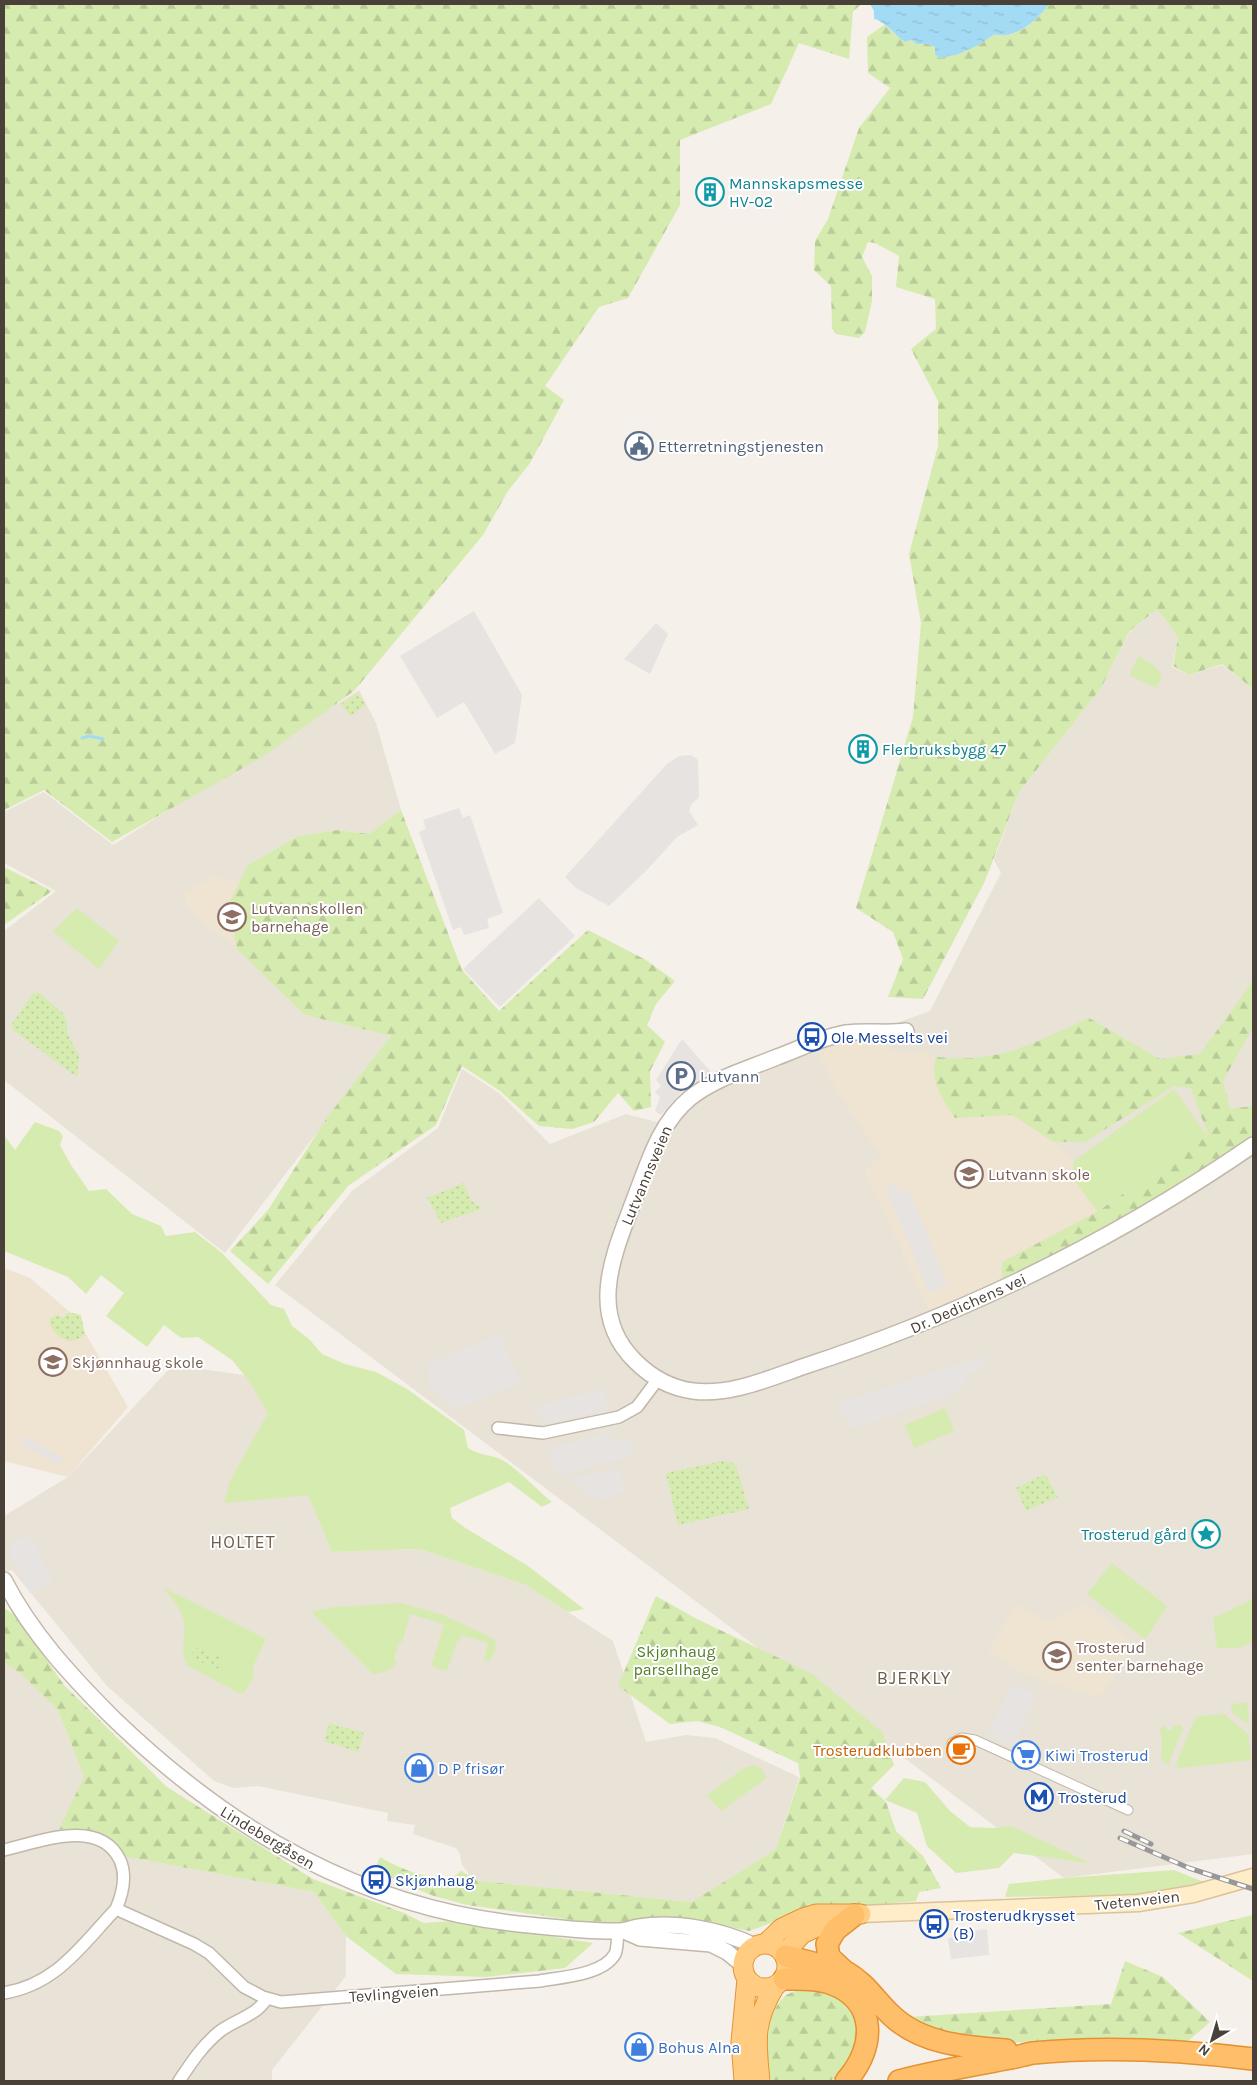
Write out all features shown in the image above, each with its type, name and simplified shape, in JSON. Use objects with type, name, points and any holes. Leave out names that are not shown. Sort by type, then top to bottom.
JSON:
[{"type":"highway","name":"Tvetenveien","points":[[744,2081],[741,2042],[746,1954],[782,1928],[803,1918],[816,1914],[852,1915]]},
{"type":"highway","name":"Tvetenveien","points":[[785,1955],[802,1934],[852,1915]]},
{"type":"highway","points":[[846,2081],[863,2058],[868,2036],[864,2013],[826,1951],[828,1940],[835,1930],[852,1915]]},
{"type":"highway","points":[[760,1945],[772,1944],[785,1955],[866,1986],[887,2011],[907,2028],[925,2037],[944,2043],[1031,2054]]},
{"type":"highway","points":[[760,2081],[757,2044],[759,2021],[788,1968],[785,1955]]},
{"type":"highway","points":[[745,1972],[760,1988],[780,1983],[840,1976]]},
{"type":"highway","points":[[900,2081],[935,2072],[1031,2054],[1136,2049],[1203,2053],[1253,2059]]},
{"type":"main road","name":"Tvetenveien","points":[[852,1915],[1138,1902],[1193,1894],[1253,1877]]},
{"type":"street","name":"Lutvannsveien","points":[[658,1379],[630,1356],[617,1335],[609,1313],[608,1282],[618,1242],[647,1165],[658,1138],[669,1121],[690,1098],[709,1086],[805,1046],[847,1033],[906,1031]]},
{"type":"street","name":"Dr. Dedichens vei","points":[[658,1379],[671,1386],[694,1391],[725,1390],[786,1373],[903,1331],[1008,1286],[1104,1238],[1153,1210],[1253,1145]]},
{"type":"street","points":[[498,1428],[543,1433],[619,1417],[636,1407],[658,1379]]},
{"type":"street","name":"Lindebergåsen","points":[[5,1584],[29,1622],[52,1652],[133,1737],[216,1806],[291,1853],[347,1880],[429,1908],[466,1916],[527,1925],[621,1931],[640,1938],[711,1944],[727,1952],[745,1972]]},
{"type":"street","points":[[952,1743],[962,1738],[975,1740],[1128,1810]]},
{"type":"street","points":[[4,1850],[82,1834],[97,1838],[108,1845],[116,1854],[122,1867],[124,1882],[122,1896],[116,1909],[78,1952],[56,1972],[20,1990],[4,1993]]},
{"type":"street","name":"Tevlingveien","points":[[116,1909],[194,1944],[209,1953],[244,1987],[266,1998],[296,2003],[342,1997],[540,1982],[579,1974],[606,1964],[616,1952],[621,1931]]},
{"type":"street","name":"Lindebergåsen","points":[[621,1931],[640,1926],[699,1928],[760,1945]]},
{"type":"street","points":[[179,2081],[207,2042],[221,2030],[261,2007],[266,1998]]},
{"type":"shaded area","points":[[1157,609],[1178,637],[1172,667],[1189,675],[1222,665],[1253,689],[1253,1854],[1064,1878],[275,1285],[352,1191],[438,1128],[462,1069],[499,1093],[550,1144],[626,1114],[672,1126],[713,1089],[930,1011],[1001,873],[994,860],[1019,792],[1101,688],[1129,633]]},
{"type":"shaded area","points":[[474,611],[522,695],[515,743],[495,754],[464,702],[437,718],[400,656]]},
{"type":"shaded area","points":[[656,623],[668,634],[650,674],[624,659]]},
{"type":"shaded area","points":[[359,690],[376,723],[401,810],[369,834],[338,830],[298,836],[248,865],[305,1015],[391,1036],[225,1253],[4,1080],[4,931],[56,891],[4,863],[4,812],[44,792],[113,845]]},
{"type":"shaded area","points":[[691,755],[698,760],[699,797],[691,805],[689,811],[698,825],[677,837],[646,871],[609,906],[576,888],[565,877],[667,764],[679,756]]},
{"type":"shaded area","points":[[459,808],[463,818],[470,815],[503,913],[487,919],[489,928],[464,935],[461,927],[453,930],[419,832],[426,829],[423,820]]},
{"type":"shaded area","name":"Lutvannskollen barnehage","points":[[212,877],[244,882],[265,974],[224,936],[211,930],[188,907],[183,893]]},
{"type":"shaded area","points":[[539,898],[575,936],[500,1007],[463,969]]},
{"type":"shaded area","name":"Lutvann skole","points":[[868,1038],[902,1054],[923,1051],[936,1057],[933,1071],[955,1118],[1012,1115],[1054,1142],[1074,1161],[1072,1177],[1097,1212],[1002,1262],[1002,1279],[929,1310],[864,1171],[881,1155],[841,1098],[815,1049],[841,1039]]},
{"type":"shaded area","name":"Lutvann","points":[[682,1039],[711,1072],[685,1088],[661,1115],[655,1111],[660,1097],[655,1092],[661,1086],[656,1080]]},
{"type":"shaded area","points":[[895,1182],[901,1194],[909,1190],[948,1285],[929,1293],[885,1187]]},
{"type":"shaded area","name":"Skjønnhaug skole","points":[[4,1268],[30,1278],[76,1317],[128,1407],[68,1477],[4,1461]]},
{"type":"shaded area","points":[[499,1334],[521,1383],[457,1409],[429,1387],[428,1364]]},
{"type":"shaded area","points":[[983,1356],[987,1365],[966,1376],[965,1384],[946,1397],[851,1429],[838,1403]]},
{"type":"shaded area","points":[[173,1365],[251,1376],[278,1419],[332,1552],[419,1549],[526,1585],[613,1641],[646,1742],[686,1735],[715,1738],[799,1777],[776,1849],[692,1902],[479,1881],[469,1874],[462,1865],[460,1854],[456,1848],[413,1834],[415,1825],[387,1821],[388,1813],[258,1786],[233,1788],[214,1781],[107,1686],[12,1570],[4,1572],[4,1516],[68,1477]]},
{"type":"shaded area","points":[[604,1388],[609,1410],[544,1424],[533,1407]]},
{"type":"shaded area","points":[[608,1432],[616,1442],[631,1438],[636,1455],[558,1476],[547,1449]]},
{"type":"shaded area","points":[[24,1436],[63,1458],[59,1465],[20,1443]]},
{"type":"shaded area","points":[[619,1468],[626,1490],[605,1500],[587,1497],[570,1478]]},
{"type":"shaded area","points":[[30,1534],[53,1583],[30,1593],[10,1553],[15,1541]]},
{"type":"shaded area","points":[[1015,1604],[1049,1621],[1087,1604],[1126,1637],[1132,1648],[1102,1694],[1095,1696],[1045,1681],[1025,1672],[1022,1673],[1009,1666],[1009,1663],[988,1652]]},
{"type":"shaded area","points":[[4,1663],[20,1673],[58,1710],[84,1777],[60,1829],[78,1830],[92,1837],[108,1853],[314,1892],[346,1936],[346,1976],[272,2070],[272,2081],[4,2081]]},
{"type":"shaded area","points":[[1013,1682],[1036,1696],[1013,1747],[987,1735]]},
{"type":"shaded area","points":[[987,1929],[989,1955],[951,1959],[948,1939],[960,1933]]},
{"type":"green space","points":[[4,4],[861,4],[853,12],[849,59],[799,43],[771,104],[680,140],[680,205],[628,298],[599,307],[545,386],[564,400],[530,463],[508,491],[483,535],[354,691],[264,756],[112,842],[44,790],[4,810]]},
{"type":"green space","points":[[1049,4],[1253,4],[1253,689],[1222,664],[1189,675],[1173,666],[1178,637],[1157,609],[1129,632],[1101,688],[1019,792],[985,881],[923,999],[888,997],[903,959],[893,932],[856,908],[913,717],[921,623],[909,554],[938,446],[938,401],[911,349],[936,329],[935,299],[896,287],[899,256],[875,243],[868,242],[862,257],[872,276],[872,301],[865,332],[859,338],[836,334],[832,328],[831,286],[814,270],[815,241],[828,219],[859,128],[890,88],[868,73],[867,37],[884,25],[905,42],[912,40],[916,44],[928,44],[935,47],[939,58],[956,55],[979,45],[993,35],[1018,32],[1035,20]]},
{"type":"green space","points":[[1139,656],[1156,667],[1162,677],[1156,688],[1129,675]]},
{"type":"green space","points":[[358,693],[366,705],[350,716],[341,704]]},
{"type":"green space","points":[[401,810],[462,970],[499,1011],[588,930],[646,960],[675,981],[656,1004],[647,1025],[665,1042],[650,1071],[651,1107],[634,1111],[618,1093],[594,1122],[572,1129],[539,1126],[500,1091],[462,1066],[436,1125],[348,1186],[268,1284],[230,1251],[268,1210],[328,1116],[391,1036],[305,1015],[237,949],[229,904],[248,865],[298,836],[338,830],[369,834]]},
{"type":"green space","points":[[4,867],[52,891],[4,925]]},
{"type":"green space","points":[[77,908],[119,941],[99,969],[53,931]]},
{"type":"green space","points":[[1253,981],[1253,1027],[1223,1081],[1230,1109],[1253,1106],[1253,1135],[1132,1218],[1002,1279],[1002,1262],[1097,1212],[1208,1135],[1191,1088],[1174,1086],[1085,1142],[1054,1142],[1012,1115],[955,1118],[938,1089],[934,1075],[936,1057],[979,1057],[1016,1050],[1089,1018],[1160,1059],[1200,1054]]},
{"type":"green space","points":[[38,992],[64,1014],[67,1022],[67,1033],[79,1056],[77,1077],[13,1030],[12,1024],[32,994]]},
{"type":"green space","points":[[1174,1089],[1207,1136],[1097,1211],[1072,1177],[1074,1161]]},
{"type":"green space","points":[[35,1122],[59,1131],[63,1136],[60,1145],[89,1191],[106,1189],[132,1214],[161,1226],[166,1236],[195,1232],[222,1253],[271,1305],[284,1309],[292,1326],[309,1339],[322,1354],[345,1364],[376,1372],[407,1389],[464,1430],[468,1448],[477,1453],[500,1459],[522,1475],[552,1502],[542,1507],[509,1482],[450,1508],[452,1518],[528,1566],[584,1609],[568,1612],[526,1585],[419,1549],[332,1552],[308,1495],[224,1503],[230,1481],[268,1413],[249,1381],[232,1360],[198,1337],[181,1338],[164,1325],[147,1347],[106,1316],[124,1293],[101,1275],[86,1294],[68,1277],[4,1251],[4,1135],[15,1150]]},
{"type":"green space","points":[[464,1183],[471,1201],[483,1208],[441,1223],[427,1198]]},
{"type":"green space","points":[[67,1313],[81,1315],[85,1335],[76,1340],[70,1341],[62,1338],[51,1326],[50,1318],[57,1315],[63,1318]]},
{"type":"green space","points":[[945,1408],[954,1431],[914,1448],[905,1425]]},
{"type":"green space","points":[[722,1461],[731,1462],[736,1466],[749,1509],[678,1525],[666,1473]]},
{"type":"green space","points":[[1045,1474],[1058,1497],[1026,1511],[1016,1488]]},
{"type":"green space","points":[[1112,1563],[1167,1606],[1145,1639],[1087,1594]]},
{"type":"green space","points":[[164,1588],[266,1639],[253,1666],[254,1676],[244,1693],[239,1693],[188,1666],[184,1655],[183,1618],[176,1604]]},
{"type":"green space","name":"Skjønhaug parsellhage","points":[[656,1596],[695,1618],[812,1674],[882,1732],[894,1765],[871,1788],[886,1802],[896,1831],[923,1856],[941,1888],[919,1892],[916,1901],[805,1911],[749,1931],[692,1919],[608,1925],[467,1905],[434,1896],[382,1873],[377,1864],[380,1857],[397,1866],[432,1877],[451,1879],[461,1871],[479,1881],[692,1902],[776,1849],[800,1777],[798,1763],[720,1727],[697,1721],[670,1724],[618,1686]]},
{"type":"green space","points":[[1253,1599],[1253,1642],[1239,1648],[1217,1648],[1213,1617]]},
{"type":"green space","points":[[401,1603],[443,1615],[495,1640],[495,1649],[489,1661],[484,1660],[488,1643],[462,1635],[459,1641],[457,1641],[447,1671],[431,1666],[444,1624],[410,1614],[402,1642],[399,1642],[394,1660],[397,1662],[387,1671],[373,1674],[312,1611],[335,1607]]},
{"type":"green space","points":[[4,1608],[16,1616],[64,1685],[167,1787],[313,1879],[404,1913],[424,1923],[452,1921],[593,1943],[565,1968],[485,1977],[396,1974],[346,1936],[314,1892],[107,1853],[86,1835],[59,1829],[84,1777],[58,1710],[20,1673],[4,1663]]},
{"type":"green space","points":[[195,1647],[223,1658],[218,1669],[191,1658]]},
{"type":"green space","points":[[1247,1702],[1249,1725],[1232,1713],[1231,1708],[1233,1704]]},
{"type":"green space","points":[[1224,1714],[1248,1734],[1251,1760],[1182,1768],[1175,1767],[1194,1720],[1199,1716]]},
{"type":"green space","points":[[329,1723],[364,1733],[358,1752],[324,1741]]},
{"type":"green space","points":[[1181,1725],[1183,1728],[1169,1763],[1166,1764],[1161,1758],[1160,1728],[1166,1726],[1167,1730],[1173,1730],[1173,1726]]},
{"type":"green space","points":[[755,1765],[761,1768],[767,1778],[721,1811],[707,1795],[744,1768]]},
{"type":"green space","points":[[904,1778],[925,1782],[950,1811],[970,1827],[993,1828],[1011,1826],[1090,1863],[1014,1853],[999,1868],[956,1873],[927,1846],[917,1813],[885,1800]]},
{"type":"green space","points":[[1174,1870],[1204,1882],[1134,1895],[1005,1897],[1009,1884]]},
{"type":"green space","points":[[1253,1915],[1253,1981],[1178,1933]]},
{"type":"green space","points":[[1125,1961],[1163,1977],[1210,2022],[1186,2043],[979,2042],[913,2023],[908,2017],[1111,2004]]},
{"type":"green space","points":[[801,1988],[822,1989],[851,2006],[860,2024],[858,2044],[845,2071],[830,2081],[773,2081],[769,2077],[768,2035],[773,2014],[777,2005],[784,1997]]},
{"type":"water","points":[[870,4],[1049,4],[1036,19],[1018,32],[993,35],[979,45],[956,55],[939,58],[935,54],[935,47],[928,44],[916,44],[912,40],[905,42],[885,25],[874,19],[874,11]]},
{"type":"waterway","points":[[82,738],[90,736],[103,739]]},
{"type":"railway","points":[[1124,1831],[1151,1844]]},
{"type":"railway","points":[[1120,1838],[1189,1868],[1253,1889]]},
{"type":"place","name":"Mannskapsmesse HV-02","points":[[710,192]]},
{"type":"place","name":"Etterretningstjenesten","points":[[639,446]]},
{"type":"place","name":"Flerbruksbygg 47","points":[[863,749]]},
{"type":"place","name":"Lutvannskollen barnehage","points":[[232,917]]},
{"type":"place","name":"Ole Messelts vei","points":[[812,1037]]},
{"type":"place","name":"Lutvann","points":[[681,1076]]},
{"type":"place","name":"Lutvann skole","points":[[969,1174]]},
{"type":"place","name":"Skjønnhaug skole","points":[[53,1362]]},
{"type":"place","name":"Trosterud gård","points":[[1206,1534]]},
{"type":"place","name":"Trosterud senter barnehage","points":[[1057,1656]]},
{"type":"place","name":"Trosterudklubben","points":[[961,1750]]},
{"type":"place","name":"Kiwi Trosterud","points":[[1026,1755]]},
{"type":"place","name":"D P frisør","points":[[419,1768]]},
{"type":"place","name":"Trosterud","points":[[1039,1797]]},
{"type":"place","name":"Skjønhaug","points":[[376,1880]]},
{"type":"place","name":"Trosterudkrysset (B)","points":[[934,1924]]},
{"type":"place","name":"Bohus Alna","points":[[639,2047]]},
{"type":"district","name":"HOLTET","points":[[243,1542]]},
{"type":"district","name":"BJERKLY","points":[[914,1678]]}]
